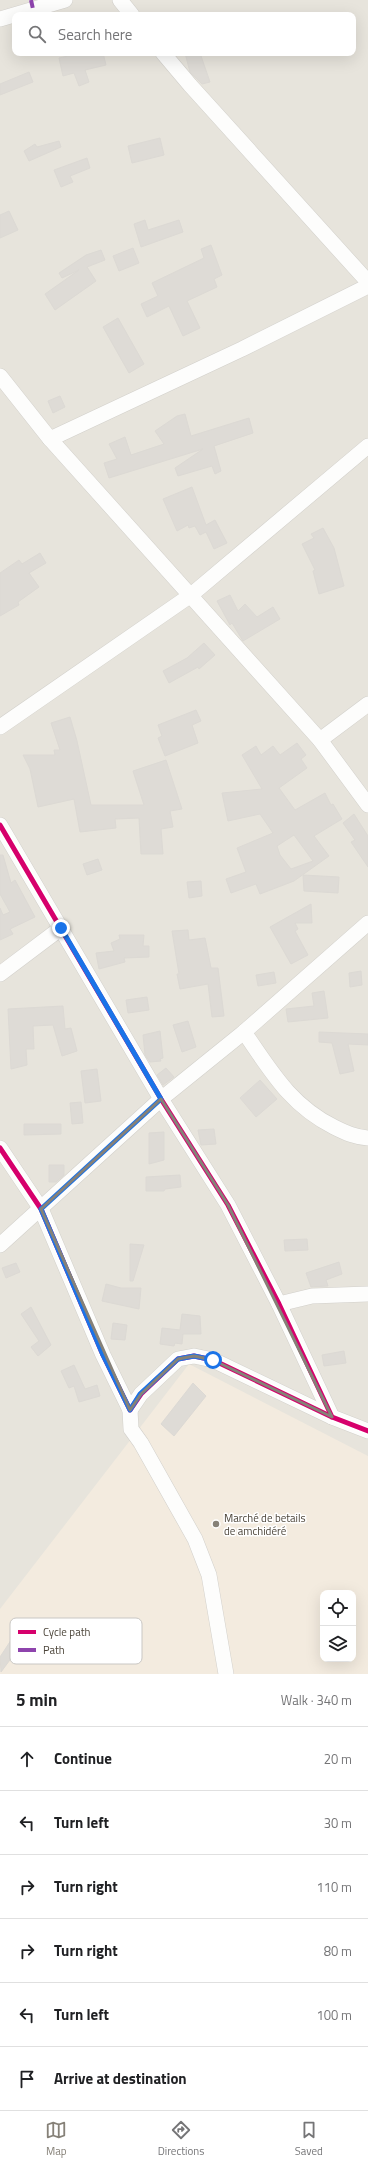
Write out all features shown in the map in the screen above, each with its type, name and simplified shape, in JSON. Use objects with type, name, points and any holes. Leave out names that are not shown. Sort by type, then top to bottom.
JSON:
[{"type":"street","points":[[24,12],[66,0]]},
{"type":"street","points":[[120,0],[130,12]]},
{"type":"street","points":[[0,19],[12,16]]},
{"type":"street","points":[[166,56],[368,282]]},
{"type":"street","points":[[50,438],[242,349],[368,286]]},
{"type":"street","points":[[0,376],[50,438],[191,595],[252,667],[320,740],[368,805]]},
{"type":"street","points":[[0,727],[191,595],[368,446]]},
{"type":"street","points":[[320,740],[368,704]]},
{"type":"street","points":[[0,825],[161,1099],[228,1205],[279,1304],[332,1417]]},
{"type":"street","points":[[0,1245],[161,1099],[244,1032],[368,923]]},
{"type":"street","points":[[0,974],[61,928]]},
{"type":"street","points":[[244,1032],[282,1087],[314,1117],[354,1137],[368,1138]]},
{"type":"street","points":[[0,1148],[41,1209],[103,1355],[130,1410],[131,1429],[142,1443],[195,1539],[209,1575],[226,1674]]},
{"type":"street","points":[[279,1304],[312,1296],[368,1294]]},
{"type":"street","points":[[130,1410],[140,1394],[178,1359],[194,1356],[213,1360],[332,1417],[368,1431]]},
{"type":"highlighted area","points":[[161,1099],[228,1205],[332,1417],[213,1360],[194,1356],[178,1359],[141,1394],[130,1410],[41,1209]]},
{"type":"shaded area","points":[[0,0],[368,0],[368,1674],[0,1674]]},
{"type":"shaded area","name":"Marché de betails de amchidéré","points":[[189,1364],[368,1456],[368,1674],[0,1674],[0,1609]]},
{"type":"building","points":[[68,56],[104,56],[106,65],[85,70],[89,82],[79,86],[74,73],[63,76],[59,58]]},
{"type":"building","points":[[186,56],[201,56],[210,82],[202,84],[190,72]]},
{"type":"building","points":[[29,72],[33,82],[0,95],[0,84]]},
{"type":"building","points":[[160,138],[164,155],[132,163],[128,146]]},
{"type":"building","points":[[59,141],[61,147],[29,161],[24,151],[35,144],[37,147]]},
{"type":"building","points":[[87,158],[90,168],[70,176],[73,182],[61,187],[54,170]]},
{"type":"building","points":[[9,211],[18,230],[0,238],[0,215]]},
{"type":"building","points":[[145,220],[148,230],[179,220],[183,232],[141,247],[134,224]]},
{"type":"building","points":[[211,245],[222,275],[214,279],[217,287],[187,301],[200,328],[183,336],[169,306],[147,317],[141,304],[158,296],[152,283],[204,258],[201,249]]},
{"type":"building","points":[[133,248],[139,263],[119,271],[113,256]]},
{"type":"building","points":[[101,250],[105,260],[87,267],[96,281],[55,310],[45,294],[79,270],[62,278],[59,273],[86,255]]},
{"type":"building","points":[[118,318],[144,364],[129,373],[103,327]]},
{"type":"building","points":[[60,396],[65,407],[53,413],[48,401]]},
{"type":"building","points":[[185,414],[191,436],[249,418],[253,433],[214,446],[221,471],[215,474],[212,466],[178,476],[175,468],[203,449],[109,478],[104,463],[117,459],[109,444],[125,437],[131,455],[164,444],[155,431],[177,416]]},
{"type":"building","points":[[192,487],[206,525],[215,520],[227,543],[214,549],[206,532],[200,535],[195,526],[189,528],[188,525],[177,531],[163,499]]},
{"type":"building","points":[[323,528],[334,548],[344,586],[319,594],[313,571],[315,570],[302,544],[314,538],[311,534]]},
{"type":"building","points":[[40,553],[46,563],[29,573],[39,587],[18,602],[19,605],[0,616],[0,573],[19,560],[22,564]]},
{"type":"building","points":[[230,595],[238,611],[245,604],[257,617],[273,607],[280,619],[243,641],[232,623],[230,625],[217,601]]},
{"type":"building","points":[[204,643],[215,655],[199,669],[198,667],[169,683],[163,671],[187,658]]},
{"type":"building","points":[[196,710],[201,721],[192,725],[198,743],[165,756],[158,738],[162,736],[158,725]]},
{"type":"building","points":[[70,717],[77,741],[91,805],[144,805],[133,771],[166,760],[182,809],[170,811],[173,827],[161,829],[163,854],[141,854],[139,818],[115,819],[116,828],[80,832],[74,799],[38,807],[30,769],[23,755],[55,755],[54,750],[60,750],[51,723]]},
{"type":"building","points":[[297,743],[306,755],[301,759],[307,768],[279,788],[295,810],[325,793],[331,805],[333,804],[342,819],[314,836],[329,856],[294,881],[260,894],[256,884],[231,893],[226,879],[246,872],[237,848],[273,833],[260,814],[228,821],[222,793],[262,789],[242,755],[256,746],[261,755],[273,746],[280,755]],"holes":[[[294,835],[313,861],[291,869],[280,855],[277,846]]]},
{"type":"building","points":[[354,814],[368,836],[368,867],[351,842],[355,840],[343,823]]},
{"type":"building","points":[[0,855],[3,855],[11,883],[15,880],[35,917],[10,929],[13,934],[0,940],[0,908],[3,915],[10,912],[0,894]]},
{"type":"building","points":[[98,859],[102,870],[87,875],[83,864]]},
{"type":"building","points":[[303,875],[339,877],[338,893],[304,891]]},
{"type":"building","points":[[201,881],[202,896],[189,898],[187,882]]},
{"type":"building","points":[[311,904],[312,923],[295,923],[298,929],[295,931],[308,955],[291,964],[270,927]]},
{"type":"building","points":[[188,930],[189,940],[205,938],[211,968],[218,968],[224,1016],[212,1017],[208,984],[180,989],[172,931]]},
{"type":"building","points":[[119,935],[144,935],[143,946],[149,946],[149,957],[124,958],[125,962],[99,969],[96,953],[114,951],[111,943],[120,939]]},
{"type":"building","points":[[361,971],[362,985],[350,987],[349,973]]},
{"type":"building","points":[[274,972],[276,983],[258,986],[256,975]]},
{"type":"building","points":[[324,991],[328,1018],[288,1022],[286,1009],[314,1006],[312,993]]},
{"type":"building","points":[[147,997],[149,1010],[128,1013],[126,1000]]},
{"type":"building","points":[[63,1006],[65,1029],[71,1028],[77,1051],[62,1056],[53,1025],[33,1026],[34,1049],[26,1049],[27,1065],[11,1069],[8,1009]]},
{"type":"building","points":[[188,1021],[196,1047],[182,1052],[173,1025]]},
{"type":"building","points":[[160,1031],[163,1058],[160,1059],[161,1061],[150,1062],[145,1055],[143,1035]]},
{"type":"building","points":[[319,1032],[368,1034],[368,1045],[348,1044],[354,1071],[340,1074],[332,1043],[319,1042]]},
{"type":"building","points":[[166,1068],[174,1077],[163,1085],[157,1075]]},
{"type":"building","points":[[97,1069],[101,1101],[85,1103],[81,1071]]},
{"type":"building","points":[[260,1080],[277,1099],[256,1117],[240,1098]]},
{"type":"building","points":[[81,1102],[83,1123],[72,1124],[70,1103]]},
{"type":"building","points":[[24,1124],[61,1124],[61,1134],[24,1135]]},
{"type":"building","points":[[214,1129],[216,1144],[201,1145],[198,1130]]},
{"type":"building","points":[[164,1132],[164,1160],[149,1164],[149,1133]]},
{"type":"building","points":[[49,1165],[64,1165],[64,1175],[56,1182],[49,1182]]},
{"type":"building","points":[[180,1175],[181,1187],[165,1189],[164,1191],[146,1191],[146,1177]]},
{"type":"building","points":[[307,1239],[308,1250],[285,1251],[284,1240]]},
{"type":"building","points":[[130,1244],[144,1245],[133,1281],[130,1281]]},
{"type":"building","points":[[339,1262],[342,1274],[326,1280],[328,1286],[311,1287],[306,1273]]},
{"type":"building","points":[[16,1263],[20,1272],[6,1278],[2,1268]]},
{"type":"building","points":[[106,1284],[121,1288],[141,1288],[139,1309],[102,1301]]},
{"type":"building","points":[[31,1307],[51,1345],[38,1356],[31,1347],[39,1341],[21,1314]]},
{"type":"building","points":[[182,1314],[200,1316],[201,1334],[183,1334],[182,1344],[175,1343],[174,1346],[160,1344],[162,1328],[180,1330]]},
{"type":"building","points":[[113,1323],[127,1325],[125,1340],[111,1339]]},
{"type":"building","points":[[344,1351],[346,1363],[324,1366],[322,1355]]},
{"type":"building","points":[[74,1365],[85,1389],[97,1385],[100,1396],[79,1402],[74,1386],[69,1388],[61,1371]]},
{"type":"building","points":[[193,1383],[206,1396],[174,1436],[161,1424]]},
{"type":"building","points":[[10,1642],[10,1660],[1,1672],[0,1657]]},
{"type":"marked path","points":[[31,0],[33,9]]},
{"type":"cycle path","points":[[0,825],[161,1099],[228,1205],[279,1304],[332,1417]]},
{"type":"cycle path","points":[[0,1148],[41,1209],[103,1355],[130,1410],[141,1394],[178,1359],[194,1356],[213,1360],[332,1417],[368,1431]]},
{"type":"place","name":"Marché de betails de amchidéré","points":[[216,1524]]},
{"type":"route","points":[[61,928],[161,1099],[41,1209],[103,1355],[130,1410],[140,1394],[178,1359],[194,1356],[213,1360]]}]
